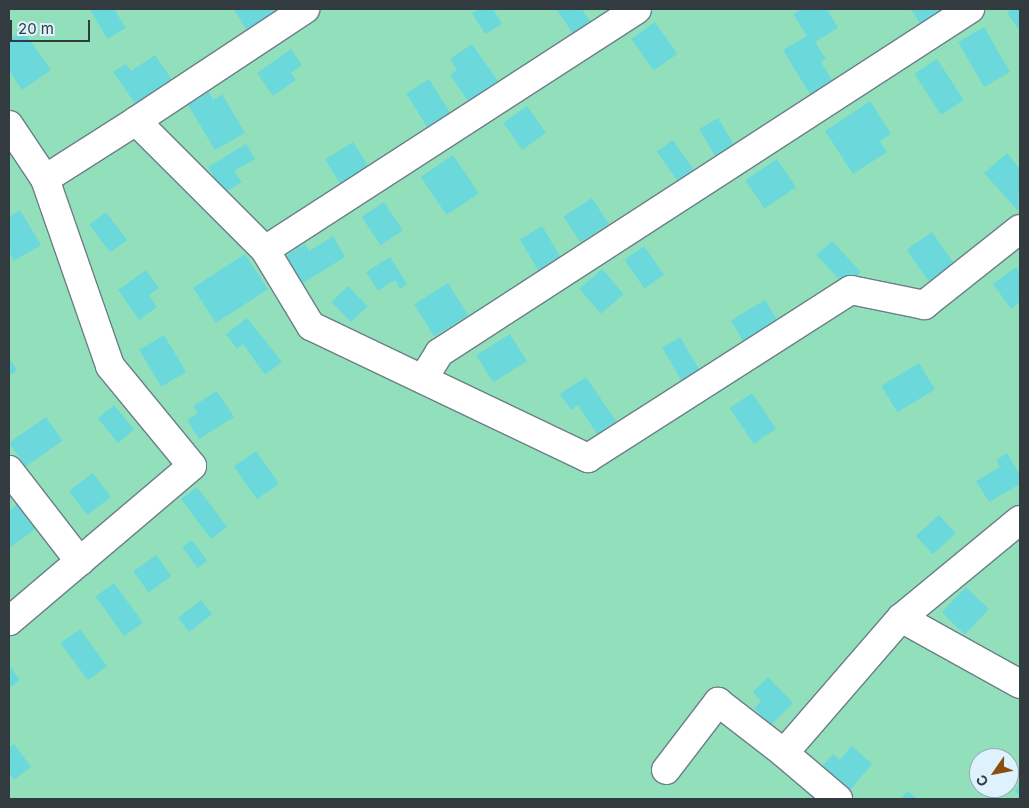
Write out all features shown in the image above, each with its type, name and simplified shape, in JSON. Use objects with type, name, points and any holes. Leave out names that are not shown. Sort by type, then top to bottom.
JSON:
[{"type":"lane","points":[[45,179],[305,9]]},
{"type":"lane","points":[[265,250],[637,9]]},
{"type":"lane","points":[[423,379],[439,353],[970,9]]},
{"type":"lane","points":[[136,121],[265,250],[311,326],[588,458],[850,290],[924,305],[1020,229]]},
{"type":"lane","points":[[9,125],[45,179],[110,366],[192,466],[9,621]]},
{"type":"lane","points":[[9,470],[80,562]]},
{"type":"lane","points":[[784,752],[901,618],[1020,520]]},
{"type":"lane","points":[[901,618],[1020,684]]},
{"type":"lane","points":[[666,770],[718,702],[784,752],[838,799]]},
{"type":"green space","points":[[9,9],[1020,9],[1020,799],[9,799]]},
{"type":"building","points":[[90,9],[114,9],[126,28],[107,39]]},
{"type":"building","points":[[234,9],[278,9],[280,11],[247,31]]},
{"type":"building","points":[[480,9],[493,9],[502,24],[485,34],[472,13]]},
{"type":"building","points":[[556,9],[582,9],[591,23],[574,35]]},
{"type":"building","points":[[802,9],[827,9],[838,28],[815,42],[826,59],[821,62],[834,83],[811,96],[783,50],[807,36],[793,14]]},
{"type":"building","points":[[911,9],[945,9],[920,24]]},
{"type":"building","points":[[1011,9],[1020,9],[1020,32],[1007,12]]},
{"type":"building","points":[[655,22],[677,54],[654,71],[631,39]]},
{"type":"building","points":[[984,27],[1010,72],[984,87],[958,42]]},
{"type":"building","points":[[23,30],[51,70],[22,90],[9,70],[9,39]]},
{"type":"building","points":[[472,44],[498,81],[468,101],[450,75],[457,70],[450,59]]},
{"type":"building","points":[[291,49],[302,65],[291,73],[296,80],[273,96],[257,73]]},
{"type":"building","points":[[155,55],[172,80],[136,105],[113,72],[126,64],[131,71]]},
{"type":"building","points":[[937,59],[964,100],[941,115],[914,74]]},
{"type":"building","points":[[429,79],[452,116],[429,131],[406,93]]},
{"type":"building","points":[[209,92],[213,100],[222,94],[245,133],[215,150],[188,105]]},
{"type":"building","points":[[870,101],[891,134],[880,141],[887,152],[853,174],[825,131]]},
{"type":"building","points":[[527,106],[546,133],[522,150],[503,123]]},
{"type":"building","points":[[718,118],[735,146],[716,158],[699,129]]},
{"type":"building","points":[[673,140],[695,171],[678,183],[657,151]]},
{"type":"building","points":[[353,142],[372,173],[344,190],[325,159]]},
{"type":"building","points":[[246,144],[255,159],[234,171],[242,182],[224,193],[208,167]]},
{"type":"building","points":[[1007,153],[1020,169],[1018,211],[984,173]]},
{"type":"building","points":[[453,155],[479,193],[446,215],[421,177]]},
{"type":"building","points":[[777,159],[796,187],[765,208],[745,180]]},
{"type":"building","points":[[592,198],[609,224],[580,243],[563,217]]},
{"type":"building","points":[[384,202],[403,230],[381,245],[362,217]]},
{"type":"building","points":[[20,210],[41,245],[14,261],[9,251],[9,217]]},
{"type":"building","points":[[106,212],[127,240],[110,253],[89,225]]},
{"type":"building","points":[[542,226],[562,259],[540,273],[520,239]]},
{"type":"building","points":[[932,232],[954,263],[928,281],[907,250]]},
{"type":"building","points":[[333,236],[345,257],[298,286],[282,258],[305,244],[309,251]]},
{"type":"building","points":[[832,241],[861,272],[845,286],[817,255]]},
{"type":"building","points":[[644,246],[664,275],[644,288],[624,260]]},
{"type":"building","points":[[245,254],[268,289],[216,323],[193,288]]},
{"type":"building","points":[[390,257],[407,284],[400,289],[395,280],[378,291],[366,272]]},
{"type":"building","points":[[1016,267],[1020,273],[1020,302],[1011,309],[993,284]]},
{"type":"building","points":[[602,269],[624,294],[601,314],[579,289]]},
{"type":"building","points":[[146,270],[159,288],[149,295],[157,307],[139,320],[118,290]]},
{"type":"building","points":[[448,283],[468,315],[434,336],[414,304]]},
{"type":"building","points":[[348,286],[367,306],[351,322],[331,302]]},
{"type":"building","points":[[765,300],[781,327],[747,347],[731,321]]},
{"type":"building","points":[[247,318],[282,362],[265,375],[243,344],[237,349],[226,334]]},
{"type":"building","points":[[510,334],[527,361],[493,382],[476,355]]},
{"type":"building","points":[[164,335],[186,372],[161,387],[139,350]]},
{"type":"building","points":[[680,337],[703,375],[685,386],[662,348]]},
{"type":"building","points":[[9,358],[17,370],[9,376]]},
{"type":"building","points":[[919,363],[935,390],[897,412],[881,386]]},
{"type":"building","points":[[586,377],[618,424],[599,437],[578,405],[571,410],[560,394]]},
{"type":"building","points":[[217,391],[234,417],[199,439],[187,420],[198,413],[193,406]]},
{"type":"building","points":[[752,393],[776,429],[754,444],[730,408]]},
{"type":"building","points":[[114,405],[134,430],[118,443],[98,418]]},
{"type":"building","points":[[46,417],[63,441],[26,467],[9,443]]},
{"type":"building","points":[[256,451],[279,484],[257,499],[234,466]]},
{"type":"building","points":[[1007,453],[1020,475],[1020,484],[989,502],[976,481],[1000,467],[996,460]]},
{"type":"building","points":[[93,473],[111,497],[87,515],[69,491]]},
{"type":"building","points":[[197,487],[227,527],[211,539],[181,499]]},
{"type":"building","points":[[19,503],[37,528],[9,548],[9,511]]},
{"type":"building","points":[[939,515],[956,534],[933,554],[916,536]]},
{"type":"building","points":[[192,540],[207,561],[198,568],[182,547]]},
{"type":"building","points":[[156,555],[171,576],[149,592],[133,571]]},
{"type":"building","points":[[114,583],[143,623],[124,636],[95,597]]},
{"type":"building","points":[[966,587],[989,609],[965,634],[942,612]]},
{"type":"building","points":[[201,600],[212,614],[189,632],[178,618]]},
{"type":"building","points":[[80,629],[107,666],[88,680],[61,643]]},
{"type":"building","points":[[9,665],[20,680],[9,688]]},
{"type":"building","points":[[768,677],[793,703],[771,725],[754,708],[761,701],[753,692]]},
{"type":"building","points":[[14,744],[31,767],[14,780],[9,773],[9,748]]},
{"type":"building","points":[[852,746],[872,764],[845,796],[817,772],[833,754],[840,760]]},
{"type":"building","points":[[907,791],[918,799],[901,799]]}]
